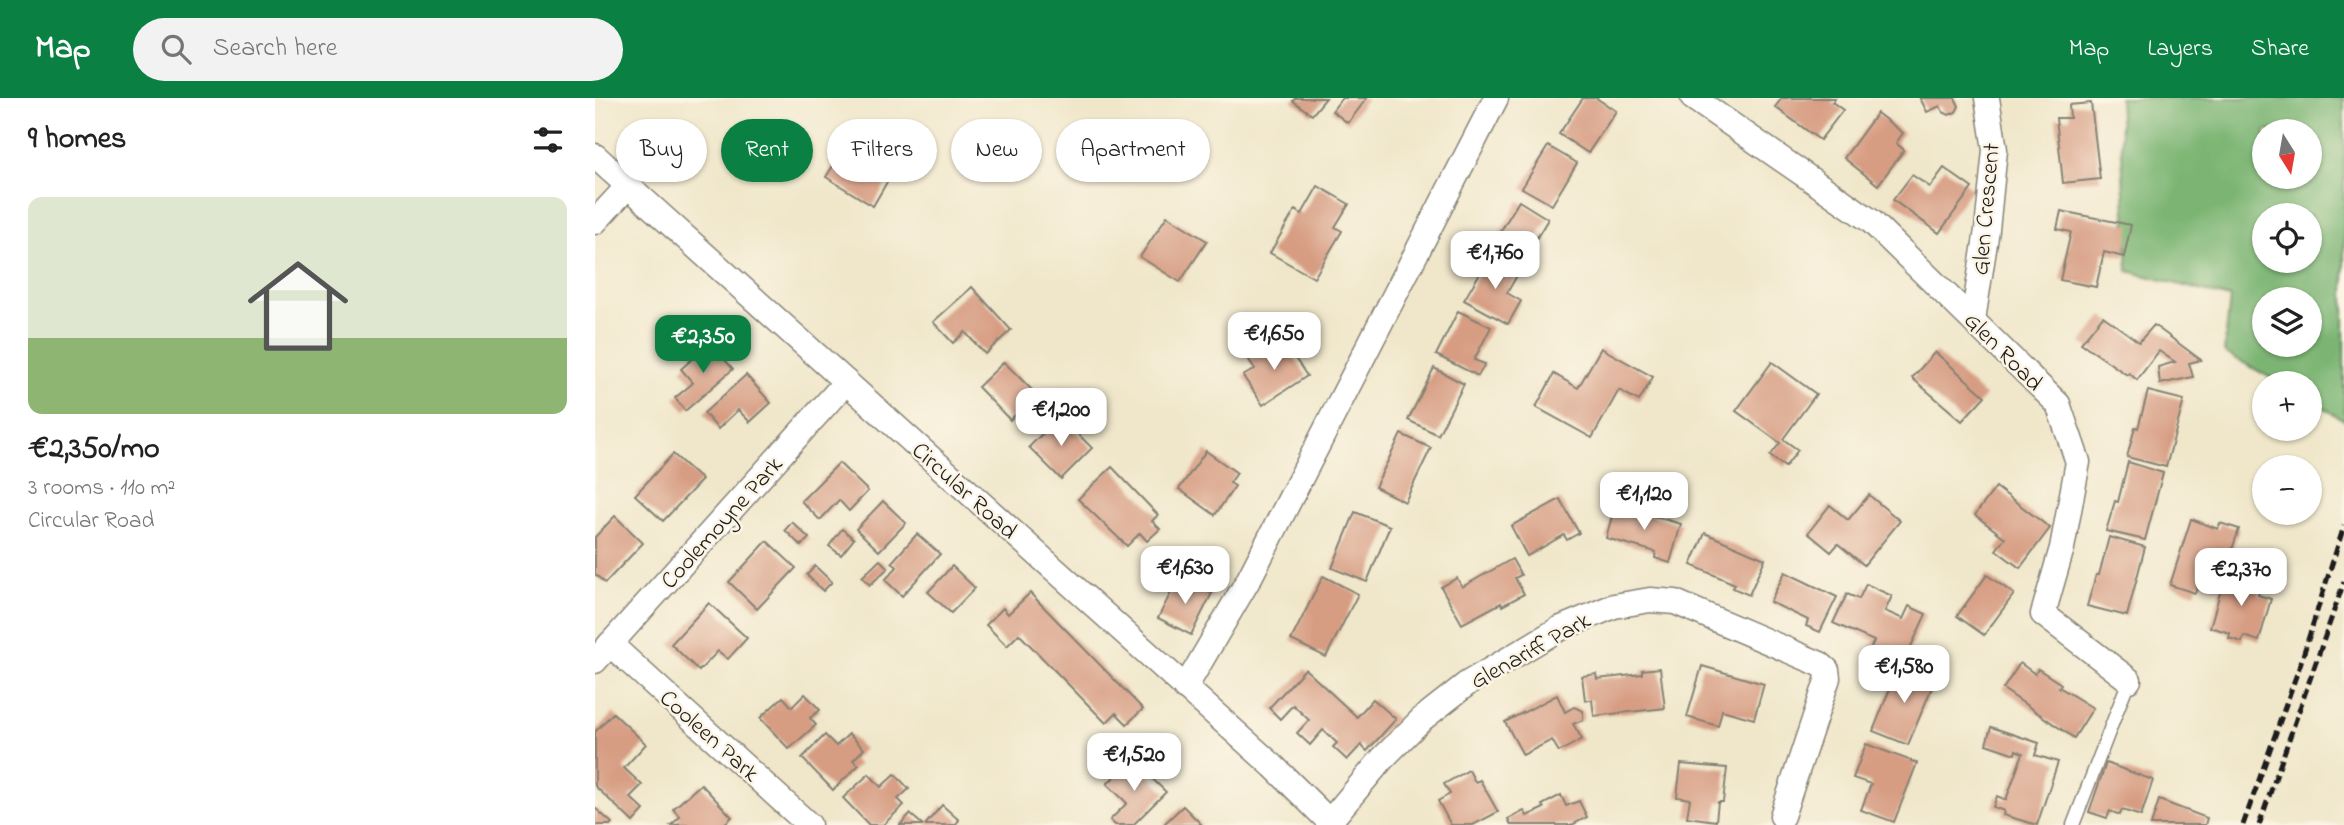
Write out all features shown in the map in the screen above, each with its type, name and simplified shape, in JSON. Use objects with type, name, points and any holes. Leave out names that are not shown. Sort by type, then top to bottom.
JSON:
[{"type":"street","points":[[1185,688],[1250,578],[1496,98]]},
{"type":"street","name":"Glen Road","points":[[1693,98],[1871,221],[2058,404],[2078,462],[2062,548],[2043,614],[2129,680]]},
{"type":"street","name":"Glen Crescent","points":[[1973,320],[1995,150],[1987,98]]},
{"type":"street","name":"Circular Road","points":[[595,156],[1273,766],[1331,823]]},
{"type":"street","points":[[595,222],[628,186]]},
{"type":"street","name":"Coolemoyne Park","points":[[603,653],[846,382]]},
{"type":"street","name":"Glenariff Park","points":[[1331,823],[1382,759],[1422,719],[1468,683],[1559,629],[1614,607],[1650,600],[1675,602],[1820,664],[1827,670],[1828,678],[1782,816]]},
{"type":"street","name":"Cooleen Park","points":[[603,653],[809,825]]},
{"type":"lane","points":[[2073,825],[2129,680]]},
{"type":"green space","points":[[2119,98],[2344,98],[2344,420],[2322,407],[2322,371],[2258,371],[2224,352],[2230,298],[2128,271]]},
{"type":"building","points":[[1295,98],[1326,98],[1312,115],[1293,101]]},
{"type":"building","points":[[1342,98],[1367,98],[1348,123],[1332,111]]},
{"type":"building","points":[[1583,98],[1596,98],[1616,111],[1588,153],[1559,134]]},
{"type":"building","points":[[1782,98],[1835,98],[1832,102],[1843,110],[1820,140],[1775,107]]},
{"type":"building","points":[[1920,98],[1955,98],[1959,106],[1956,112],[1949,115],[1943,112],[1940,106],[1927,112]]},
{"type":"building","points":[[2091,103],[2100,179],[2063,183],[2056,118],[2070,118],[2069,105]]},
{"type":"building","points":[[1877,113],[1903,133],[1896,143],[1904,150],[1878,185],[1844,158]]},
{"type":"building","points":[[1548,146],[1577,163],[1552,205],[1522,188]]},
{"type":"building","points":[[1944,168],[1972,188],[1939,233],[1893,200],[1912,175],[1930,187]]},
{"type":"building","points":[[834,182],[887,182],[873,206]]},
{"type":"building","points":[[1318,186],[1349,204],[1335,227],[1342,231],[1314,278],[1270,253],[1295,210],[1302,214]]},
{"type":"building","points":[[1519,201],[1548,219],[1523,261],[1493,244]]},
{"type":"building","points":[[2061,211],[2131,225],[2124,257],[2104,252],[2096,287],[2060,280],[2071,232],[2057,229]]},
{"type":"building","points":[[1167,216],[1207,241],[1180,282],[1140,257]]},
{"type":"building","points":[[1490,256],[1519,272],[1507,293],[1521,301],[1508,324],[1464,300]]},
{"type":"building","points":[[972,287],[1011,330],[985,354],[965,332],[953,343],[933,322]]},
{"type":"building","points":[[1458,311],[1491,327],[1474,360],[1485,364],[1478,376],[1436,355]]},
{"type":"building","points":[[2103,316],[2139,342],[2154,325],[2201,360],[2189,363],[2193,377],[2160,384],[2158,367],[2175,362],[2159,351],[2137,380],[2129,373],[2127,375],[2081,343]]},
{"type":"building","points":[[1282,339],[1307,376],[1263,405],[1243,376],[1255,369],[1249,360]]},
{"type":"building","points":[[710,343],[733,369],[685,411],[675,398],[693,383],[681,369]]},
{"type":"building","points":[[1601,348],[1653,377],[1639,401],[1619,390],[1592,438],[1536,407],[1554,374],[1578,388]]},
{"type":"building","points":[[1935,352],[1985,396],[1962,421],[1912,378]]},
{"type":"building","points":[[1004,362],[1036,394],[1010,420],[978,387]]},
{"type":"building","points":[[1772,362],[1816,394],[1783,439],[1798,450],[1785,467],[1770,456],[1780,443],[1736,411]]},
{"type":"building","points":[[1434,368],[1464,384],[1438,435],[1408,420]]},
{"type":"building","points":[[746,375],[771,403],[750,422],[738,410],[718,429],[704,413]]},
{"type":"building","points":[[2148,391],[2184,400],[2166,467],[2127,457]]},
{"type":"building","points":[[1060,416],[1092,448],[1061,479],[1029,447]]},
{"type":"building","points":[[1401,434],[1431,448],[1405,502],[1375,487]]},
{"type":"building","points":[[1206,451],[1237,473],[1230,483],[1235,486],[1215,515],[1179,489]]},
{"type":"building","points":[[673,454],[702,480],[663,521],[635,495]]},
{"type":"building","points":[[2128,462],[2163,473],[2145,540],[2106,531],[2115,501],[2118,502]]},
{"type":"building","points":[[839,463],[868,491],[849,511],[839,500],[820,520],[801,501]]},
{"type":"building","points":[[1112,467],[1158,515],[1152,521],[1160,529],[1147,541],[1140,533],[1127,546],[1078,499]]},
{"type":"building","points":[[1996,487],[2050,528],[2020,568],[1996,550],[2005,538],[1975,515]]},
{"type":"building","points":[[1869,495],[1900,521],[1864,565],[1838,544],[1831,552],[1808,533],[1830,505],[1848,520]]},
{"type":"building","points":[[1560,499],[1579,533],[1567,540],[1564,535],[1527,556],[1511,526]]},
{"type":"building","points":[[883,501],[906,523],[879,551],[856,529]]},
{"type":"building","points":[[1615,505],[1681,524],[1670,563],[1655,558],[1656,552],[1606,538]]},
{"type":"building","points":[[1355,512],[1390,526],[1367,582],[1332,568]]},
{"type":"building","points":[[615,516],[643,543],[605,583],[595,574],[595,537]]},
{"type":"building","points":[[2191,519],[2218,529],[2220,523],[2239,529],[2219,588],[2199,582],[2195,593],[2170,585]]},
{"type":"building","points":[[792,522],[809,538],[801,546],[785,530]]},
{"type":"building","points":[[842,529],[854,539],[841,555],[829,546]]},
{"type":"building","points":[[1705,533],[1765,559],[1749,595],[1733,588],[1735,584],[1691,565]]},
{"type":"building","points":[[917,534],[940,554],[902,596],[885,580],[897,567],[892,562]]},
{"type":"building","points":[[2109,537],[2145,547],[2127,616],[2087,606]]},
{"type":"building","points":[[767,541],[796,568],[757,609],[729,582]]},
{"type":"building","points":[[1512,559],[1521,575],[1515,578],[1524,594],[1462,624],[1441,587],[1457,578],[1462,587]]},
{"type":"building","points":[[880,560],[888,568],[870,585],[862,577]]},
{"type":"building","points":[[815,566],[832,582],[823,591],[807,575]]},
{"type":"building","points":[[952,566],[975,588],[951,613],[928,592]]},
{"type":"building","points":[[1785,572],[1837,597],[1820,632],[1806,626],[1808,620],[1770,602]]},
{"type":"building","points":[[2240,572],[2263,579],[2258,595],[2271,599],[2259,641],[2244,636],[2242,642],[2229,638],[2230,633],[2210,627],[2225,576],[2238,580]]},
{"type":"building","points":[[1987,575],[2014,594],[1984,635],[1957,616]]},
{"type":"building","points":[[1323,576],[1358,594],[1326,657],[1291,640]]},
{"type":"building","points":[[1179,577],[1212,593],[1191,635],[1158,618]]},
{"type":"building","points":[[1866,584],[1892,596],[1885,611],[1903,619],[1909,606],[1926,614],[1908,653],[1896,648],[1891,658],[1870,649],[1874,641],[1833,623],[1847,594],[1859,599]]},
{"type":"building","points":[[1030,593],[1143,709],[1127,724],[1116,713],[1106,723],[1019,634],[1007,646],[986,625],[1003,608],[1008,614]]},
{"type":"building","points":[[709,603],[747,638],[728,659],[718,651],[699,671],[671,644]]},
{"type":"building","points":[[2020,663],[2035,674],[2038,669],[2061,684],[2059,687],[2093,708],[2074,738],[2003,689]]},
{"type":"building","points":[[1702,666],[1764,684],[1754,719],[1722,710],[1718,726],[1687,717]]},
{"type":"building","points":[[1899,666],[1935,680],[1908,745],[1873,731]]},
{"type":"building","points":[[1660,668],[1665,708],[1594,716],[1592,700],[1585,700],[1582,676],[1596,674],[1597,679],[1642,674],[1642,670]]},
{"type":"building","points":[[1305,669],[1357,717],[1373,699],[1396,719],[1367,751],[1361,745],[1347,760],[1333,747],[1337,743],[1323,730],[1310,745],[1297,733],[1309,720],[1293,705],[1280,719],[1269,708]]},
{"type":"building","points":[[805,694],[820,710],[810,718],[816,725],[789,749],[760,718],[783,697],[792,707]]},
{"type":"building","points":[[1557,695],[1565,712],[1574,707],[1583,711],[1583,720],[1573,724],[1582,739],[1559,752],[1552,740],[1523,755],[1505,722]]},
{"type":"building","points":[[613,713],[646,744],[624,768],[642,785],[630,797],[644,810],[633,822],[595,786],[595,732]]},
{"type":"building","points":[[1991,727],[2039,743],[2035,755],[2058,762],[2037,825],[2003,815],[2004,811],[1993,807],[1997,796],[2006,800],[2023,753],[2016,750],[2015,754],[1986,744]]},
{"type":"building","points":[[849,734],[864,749],[853,760],[859,765],[833,790],[802,758],[825,735],[836,746]]},
{"type":"building","points":[[1866,744],[1917,763],[1894,822],[1861,810],[1871,784],[1853,778]]},
{"type":"building","points":[[1132,759],[1166,792],[1133,825],[1115,825],[1110,820],[1127,803],[1107,784]]},
{"type":"building","points":[[2106,763],[2153,780],[2141,816],[2122,810],[2120,815],[2110,811],[2107,818],[2089,812]]},
{"type":"building","points":[[1681,764],[1727,768],[1723,802],[1718,802],[1716,821],[1687,817],[1690,799],[1677,797]]},
{"type":"building","points":[[1469,770],[1475,782],[1480,780],[1498,812],[1473,825],[1451,825],[1438,801],[1450,794],[1444,784]]},
{"type":"building","points":[[869,774],[881,787],[895,774],[909,789],[898,799],[904,805],[883,825],[869,825],[843,798]]},
{"type":"building","points":[[701,784],[732,817],[723,825],[671,825],[680,817],[673,809]]},
{"type":"building","points":[[1561,795],[1566,806],[1579,801],[1587,817],[1572,825],[1511,825],[1508,819],[1524,811],[1527,816],[1544,808],[1542,805]]},
{"type":"building","points":[[2159,800],[2207,818],[2205,825],[2151,825]]},
{"type":"building","points":[[942,805],[959,820],[955,825],[925,825]]},
{"type":"building","points":[[1183,806],[1202,825],[1163,825]]},
{"type":"building","points":[[595,808],[612,823],[610,825],[595,825]]},
{"type":"building","points":[[910,814],[923,825],[900,825]]},
{"type":"railway","points":[[2243,825],[2300,665],[2344,526]]},
{"type":"railway","points":[[2259,825],[2344,582]]}]
